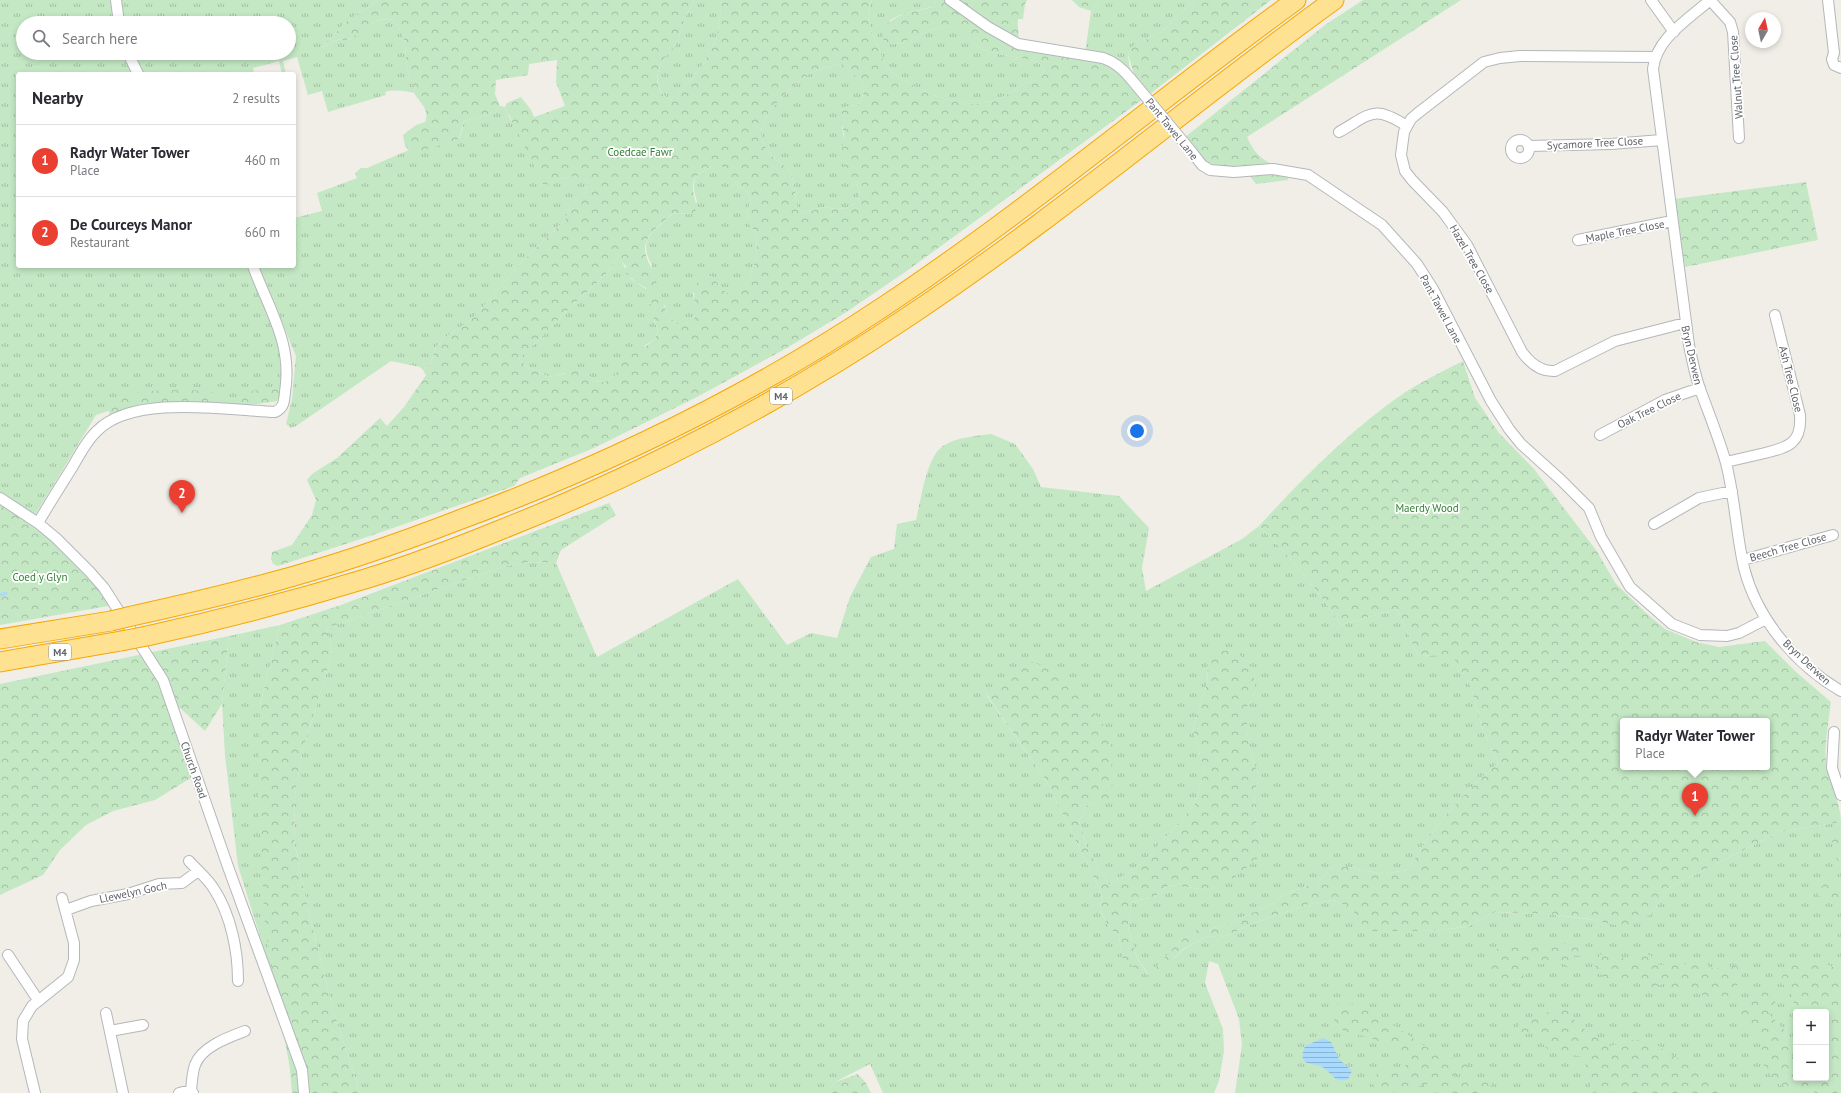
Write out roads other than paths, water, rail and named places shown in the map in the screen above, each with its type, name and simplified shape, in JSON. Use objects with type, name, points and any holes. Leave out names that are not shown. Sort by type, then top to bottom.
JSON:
[{"type":"highway","name":"M4","points":[[0,639],[111,621],[271,583],[410,539],[509,502],[610,459],[687,421],[799,360],[881,309],[997,228],[1296,0]]},
{"type":"highway","name":"M4","points":[[0,662],[147,636],[211,622],[368,578],[452,549],[550,510],[708,436],[832,366],[908,317],[1057,211],[1271,45],[1334,0]]},
{"type":"street","points":[[116,0],[118,16]]},
{"type":"street","name":"Pant Tawel Lane","points":[[950,0],[988,27],[1018,44],[1103,58],[1112,61],[1121,67],[1202,165],[1210,170],[1234,172],[1273,169],[1286,170],[1308,175],[1382,225],[1417,264],[1433,289],[1491,401],[1509,429],[1521,444],[1589,508],[1602,537],[1630,587],[1672,624],[1700,635],[1727,636],[1739,633],[1766,619]]},
{"type":"street","points":[[1650,0],[1674,32]]},
{"type":"street","name":"Bryn Derwen","points":[[1710,0],[1662,44],[1655,57],[1653,74],[1685,323],[1700,388],[1726,462],[1743,560],[1753,595],[1766,619],[1803,662],[1820,678],[1841,691]]},
{"type":"street","name":"Walnut Tree Close","points":[[1710,0],[1730,22],[1733,32],[1739,138]]},
{"type":"street","points":[[1828,0],[1837,51],[1833,62],[1837,67],[1841,68]]},
{"type":"street","name":"Hazel Tree Close","points":[[1655,57],[1520,56],[1492,60],[1479,66],[1418,113],[1407,126],[1401,147],[1401,155],[1405,170],[1412,180],[1443,212],[1459,233],[1478,266],[1522,352],[1534,365],[1549,372],[1555,371],[1615,341],[1685,323]]},
{"type":"street","points":[[131,60],[137,72]]},
{"type":"street","points":[[1339,132],[1377,112],[1390,115],[1407,126]]},
{"type":"street","name":"Sycamore Tree Close","points":[[1529,146],[1611,144],[1662,140]]},
{"type":"street","name":"Maple Tree Close","points":[[1578,240],[1672,221]]},
{"type":"street","points":[[38,523],[87,443],[97,430],[122,414],[136,410],[160,408],[217,408],[275,412],[281,409],[288,378],[286,349],[254,268]]},
{"type":"street","name":"Ash Tree Close","points":[[1726,462],[1785,448],[1795,439],[1801,426],[1800,415],[1775,315]]},
{"type":"street","name":"Oak Tree Close","points":[[1600,435],[1665,400],[1700,388]]},
{"type":"street","points":[[1654,524],[1699,498],[1732,491]]},
{"type":"street","name":"Church Road","points":[[0,498],[38,523],[56,538],[90,572],[104,588],[163,680],[227,864],[302,1070],[304,1093]]},
{"type":"street","name":"Beech Tree Close","points":[[1743,560],[1833,535]]},
{"type":"street","points":[[1834,732],[1832,768],[1841,795]]},
{"type":"street","points":[[189,861],[214,889],[225,913],[237,952],[238,981]]},
{"type":"street","name":"Llewelyn Goch","points":[[66,910],[91,901],[128,894],[158,884],[182,883],[198,870]]},
{"type":"street","points":[[35,1093],[22,1039],[23,1022],[32,1006],[38,1000],[68,977],[74,960],[74,943],[62,898]]},
{"type":"street","points":[[8,955],[38,1000]]},
{"type":"street","points":[[106,1013],[123,1093]]},
{"type":"street","points":[[110,1031],[143,1024]]},
{"type":"street","points":[[179,1093],[192,1092],[195,1065],[203,1054],[221,1040],[245,1031]]},
{"type":"water","points":[[1323,1038],[1331,1042],[1339,1059],[1352,1071],[1348,1079],[1338,1080],[1324,1068],[1304,1061],[1303,1053],[1305,1046]]},
{"type":"waterway","points":[[0,595],[6,593]]},
{"type":"place","name":"De Courceys Manor","points":[[182,513]]},
{"type":"place","name":"Radyr Water Tower","points":[[1695,816]]},
{"type":"park label","name":"Coedcae Fawr","points":[[640,152]]},
{"type":"park label","name":"Maerdy Wood","points":[[1427,508]]},
{"type":"park label","name":"Coed y Glyn","points":[[40,577]]}]
